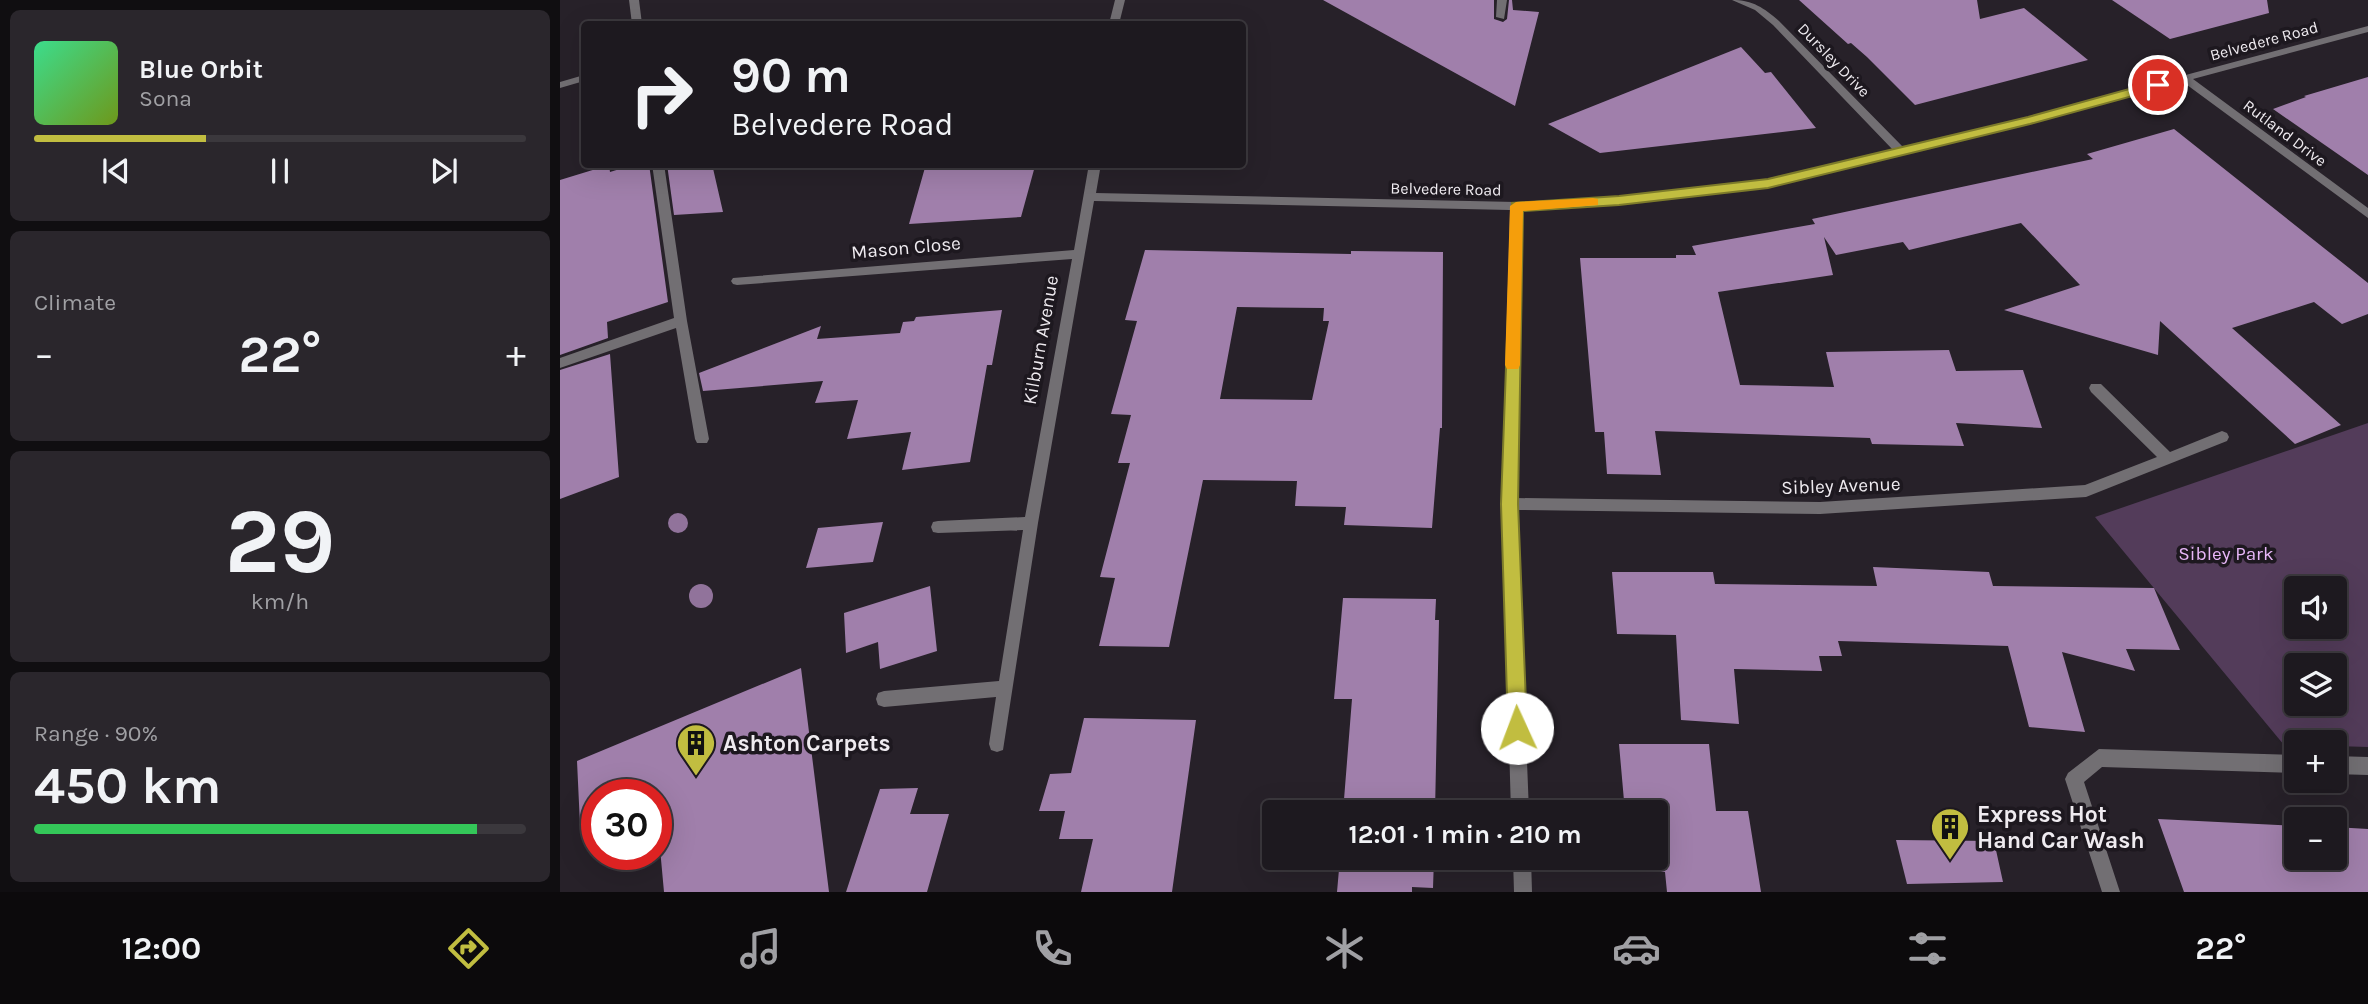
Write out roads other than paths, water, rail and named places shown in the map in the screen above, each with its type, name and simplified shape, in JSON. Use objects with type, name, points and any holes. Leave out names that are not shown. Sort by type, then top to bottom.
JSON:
[{"type":"street","points":[[634,0],[637,21]]},
{"type":"street","points":[[1115,21],[1120,0]]},
{"type":"street","points":[[1501,17],[1502,0]]},
{"type":"street","name":"Dursley Drive","points":[[1737,0],[1758,8],[1776,23],[1901,152]]},
{"type":"street","name":"Belvedere Road","points":[[1091,197],[1516,206],[1619,201],[1768,184],[2030,120],[2368,29]]},
{"type":"street","name":"Rutland Drive","points":[[2184,78],[2368,214]]},
{"type":"street","points":[[560,85],[581,79]]},
{"type":"street","points":[[659,168],[702,439]]},
{"type":"street","name":"Kilburn Avenue","points":[[997,744],[1031,523],[1095,168]]},
{"type":"street","points":[[1516,206],[1509,504],[1520,800]]},
{"type":"street","name":"Mason Close","points":[[737,281],[1077,254]]},
{"type":"street","points":[[560,363],[681,321]]},
{"type":"street","points":[[2096,388],[2168,458]]},
{"type":"street","name":"Sibley Avenue","points":[[1509,504],[1820,508],[2085,491],[2222,437]]},
{"type":"street","points":[[938,527],[1031,523]]},
{"type":"street","points":[[884,699],[1005,688]]},
{"type":"street","points":[[2111,892],[2074,779],[2099,758],[2284,764]]},
{"type":"street","points":[[2347,765],[2368,766]]},
{"type":"street","points":[[1522,870],[1523,892]]},
{"type":"place","name":"Ashton Carpets","points":[[696,777]]},
{"type":"place","name":"Express Hot Hand Car Wash","points":[[1950,861]]},
{"type":"park label","name":"Sibley Park","points":[[2226,554]]}]
